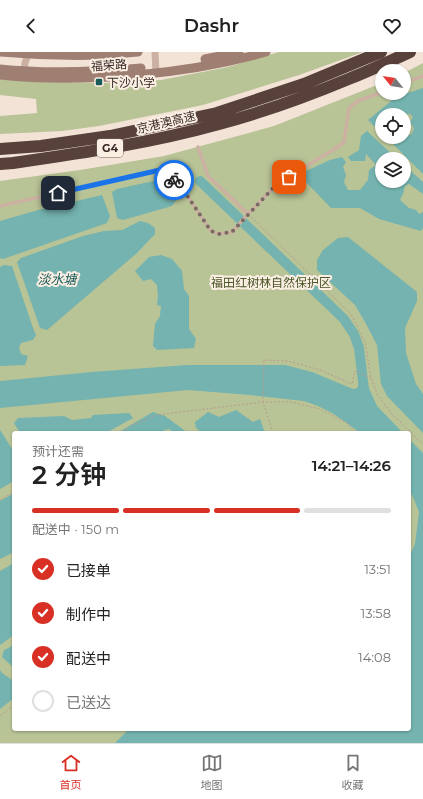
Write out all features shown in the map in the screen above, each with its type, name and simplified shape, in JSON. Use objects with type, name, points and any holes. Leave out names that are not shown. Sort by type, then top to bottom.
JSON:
[{"type":"highway","name":"G4","points":[[218,119],[381,52]]},
{"type":"highway","name":"G4","points":[[238,112],[288,102],[352,78],[410,52]]},
{"type":"highway","name":"京港澳高速","points":[[0,148],[19,148],[66,142],[218,119]]},
{"type":"highway","name":"京港澳高速","points":[[0,165],[107,149],[186,132],[218,119]]},
{"type":"main road","points":[[0,52],[103,55],[138,52]]},
{"type":"main road","name":"福荣路","points":[[156,70],[239,52]]},
{"type":"main road","name":"福荣路","points":[[0,69],[24,74],[83,79],[156,70],[194,68],[266,52]]},
{"type":"main road","name":"福荣路","points":[[0,75],[24,74]]},
{"type":"street","points":[[155,52],[156,70]]},
{"type":"street","points":[[24,74],[28,53]]},
{"type":"lane","points":[[411,80],[423,76]]},
{"type":"lane","points":[[0,206],[160,170],[172,177],[184,191],[211,231],[219,234],[232,232],[277,184],[344,142],[349,108],[358,101],[375,95]]},
{"type":"lane","points":[[198,147],[208,176],[248,214]]},
{"type":"path","points":[[248,214],[351,314],[365,342],[371,378],[378,396],[391,413],[410,431]]},
{"type":"path","points":[[272,431],[263,402],[264,360],[288,362],[320,370],[352,384],[355,371],[371,378]]},
{"type":"path","points":[[123,431],[135,424],[157,416],[263,402],[292,402],[320,409],[347,423],[354,431]]},
{"type":"path","points":[[411,432],[423,444]]},
{"type":"path","points":[[0,500],[12,493]]},
{"type":"path","points":[[0,716],[12,707]]},
{"type":"green space","points":[[279,52],[363,52],[299,75],[203,105],[99,126],[62,131],[0,134],[0,116],[37,113],[36,99],[0,95],[0,79],[43,82],[102,83],[161,80],[228,67]]},
{"type":"green space","name":"福田红树林自然保护区","points":[[423,63],[423,743],[0,743],[0,181],[164,156],[274,126],[375,86],[375,100],[411,100],[411,69]]},
{"type":"water","points":[[423,88],[423,174],[411,162],[411,152],[401,152],[393,144],[411,144],[411,134],[414,128],[411,124],[413,117],[411,115],[411,108],[383,108],[392,100],[411,100],[411,92]]},
{"type":"water","points":[[375,114],[375,127],[368,120]]},
{"type":"water","points":[[367,131],[375,138],[375,144],[381,144],[390,152],[375,152],[375,164],[366,154],[365,161],[351,161],[348,157],[359,150],[361,136]]},
{"type":"water","points":[[342,157],[346,162],[343,167],[346,175],[344,182],[348,190],[360,190],[368,180],[369,170],[375,166],[375,188],[404,188],[400,200],[409,208],[416,210],[419,214],[423,212],[423,228],[421,231],[379,219],[360,208],[331,208],[302,178],[304,172],[330,160]]},
{"type":"water","points":[[411,171],[423,182],[423,194],[411,185]]},
{"type":"water","points":[[158,180],[176,193],[179,197],[172,206],[123,220],[117,218],[112,192],[117,189]]},
{"type":"water","points":[[102,195],[110,216],[107,223],[3,259],[0,258],[0,221],[38,210]]},
{"type":"water","name":"淡水塘","points":[[140,221],[148,223],[155,228],[155,234],[137,253],[47,330],[40,328],[17,262],[21,258],[83,236],[104,231],[122,230]]},
{"type":"water","points":[[348,237],[417,292],[417,301],[405,328],[406,353],[416,384],[423,394],[423,433],[387,396],[381,384],[377,345],[355,305],[317,270],[317,260],[323,250],[338,238]]},
{"type":"water","points":[[161,255],[172,259],[182,271],[184,289],[189,296],[189,329],[196,339],[194,348],[157,350],[153,346],[155,324],[160,316],[161,306],[157,305],[157,285],[151,279],[143,281],[135,271],[149,257]]},
{"type":"water","points":[[4,265],[12,266],[36,335],[33,340],[21,343],[19,348],[21,354],[28,356],[25,365],[0,366],[0,267]]},
{"type":"water","points":[[187,365],[285,365],[312,372],[353,389],[357,388],[359,384],[368,386],[377,406],[401,431],[357,431],[332,413],[304,401],[188,390],[0,408],[0,381]]},
{"type":"water","points":[[236,410],[253,422],[260,419],[264,431],[200,431],[196,428],[195,422],[208,412],[219,417]]},
{"type":"water","points":[[153,412],[165,416],[185,431],[172,431],[170,429],[164,431],[120,431]]},
{"type":"water","points":[[129,413],[133,418],[110,431],[19,431],[14,423],[18,418],[64,416],[72,420],[91,418],[93,415]]},
{"type":"water","points":[[0,430],[12,449],[12,482],[0,489]]},
{"type":"water","points":[[411,441],[423,453],[423,743],[115,743],[127,731],[411,731],[411,553],[415,544],[419,512],[411,494]]},
{"type":"water","points":[[12,494],[12,553],[0,559],[0,501]]},
{"type":"water","points":[[12,564],[12,636],[0,645],[0,571]]},
{"type":"water","points":[[12,646],[12,666],[2,657],[4,650]]},
{"type":"water","points":[[0,670],[12,680],[12,700],[0,709]]},
{"type":"waterway","points":[[200,181],[344,319],[354,334],[359,348],[365,398]]},
{"type":"way so far","points":[[174,180],[204,218],[211,231],[219,234],[232,232],[277,184],[289,177]]},
{"type":"place","name":"下沙小学","points":[[99,82]]},
{"type":"route","points":[[58,193],[160,170],[172,177],[174,180]]}]
